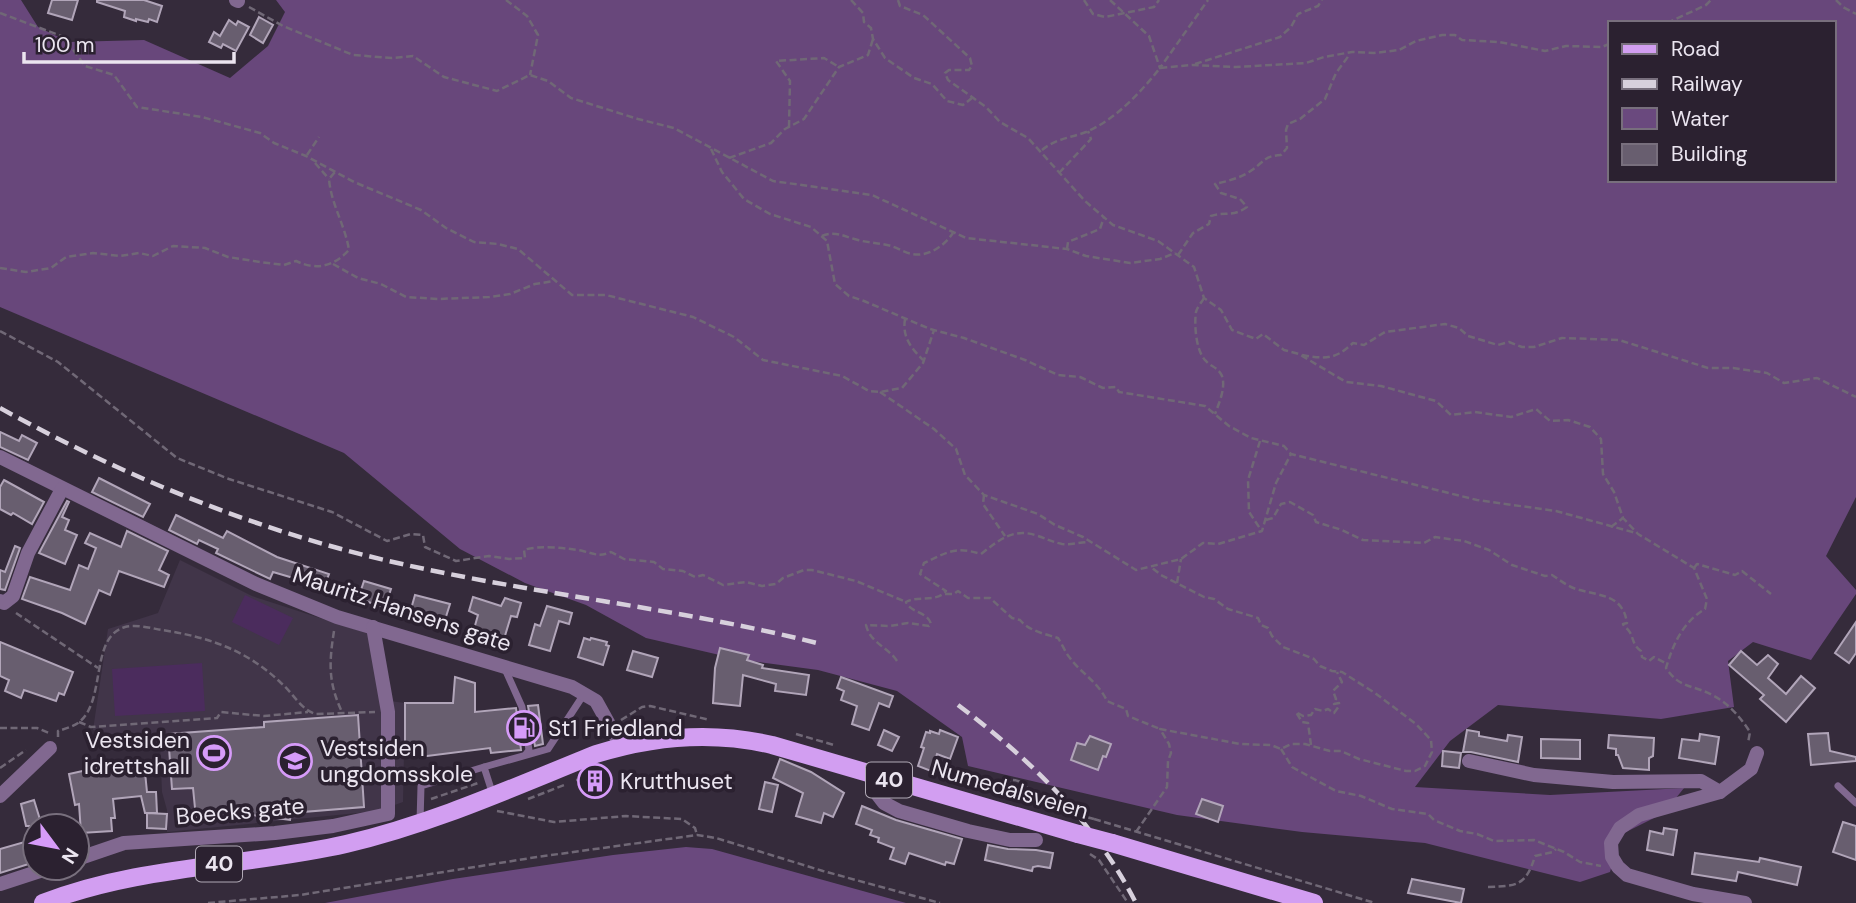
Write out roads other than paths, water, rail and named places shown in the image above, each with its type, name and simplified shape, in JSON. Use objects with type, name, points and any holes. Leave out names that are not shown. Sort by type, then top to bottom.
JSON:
[{"type":"main road","name":"Numedalsveien","points":[[43,903],[109,883],[347,844],[497,800],[596,754],[621,746],[670,738],[728,737],[772,745],[877,776],[1080,843],[1112,843],[1314,903]]},
{"type":"street","name":"Mauritz Hansens gate","points":[[0,457],[256,584],[337,617],[572,687],[596,701],[621,746]]},
{"type":"street","points":[[2,602],[13,596],[28,554],[62,489]]},
{"type":"street","name":"Boecks gate","points":[[91,854],[124,843],[275,833],[333,826],[388,814],[388,712],[373,628]]},
{"type":"street","points":[[0,796],[50,748]]},
{"type":"street","points":[[1745,903],[1693,894],[1627,875],[1612,857],[1611,843],[1620,828],[1639,816],[1720,792],[1751,769],[1756,758]]},
{"type":"street","points":[[1469,761],[1534,775],[1614,782],[1701,781],[1720,792]]},
{"type":"street","points":[[877,776],[874,790],[884,803],[899,811],[1010,840],[1036,840]]},
{"type":"street","points":[[0,884],[21,877]]},
{"type":"lane","points":[[503,665],[522,707],[528,750],[526,754]]},
{"type":"lane","points":[[420,822],[421,786],[548,749],[584,694]]},
{"type":"lane","points":[[484,767],[497,800]]},
{"type":"lane","points":[[1838,786],[1856,803]]},
{"type":"water","points":[[686,847],[712,849],[906,903],[325,903],[453,879]]},
{"type":"railway","points":[[0,408],[134,475],[226,512],[320,543],[424,569],[708,619],[821,644]]},
{"type":"railway","points":[[958,705],[1011,748],[1059,794],[1101,845],[1136,903]]},
{"type":"place","name":"St1 Friedland","points":[[524,728]]},
{"type":"place","name":"Vestsiden idrettshall","points":[[214,753]]},
{"type":"place","name":"Vestsiden ungdomsskole","points":[[295,761]]},
{"type":"place","name":"Krutthuset","points":[[595,781]]}]
